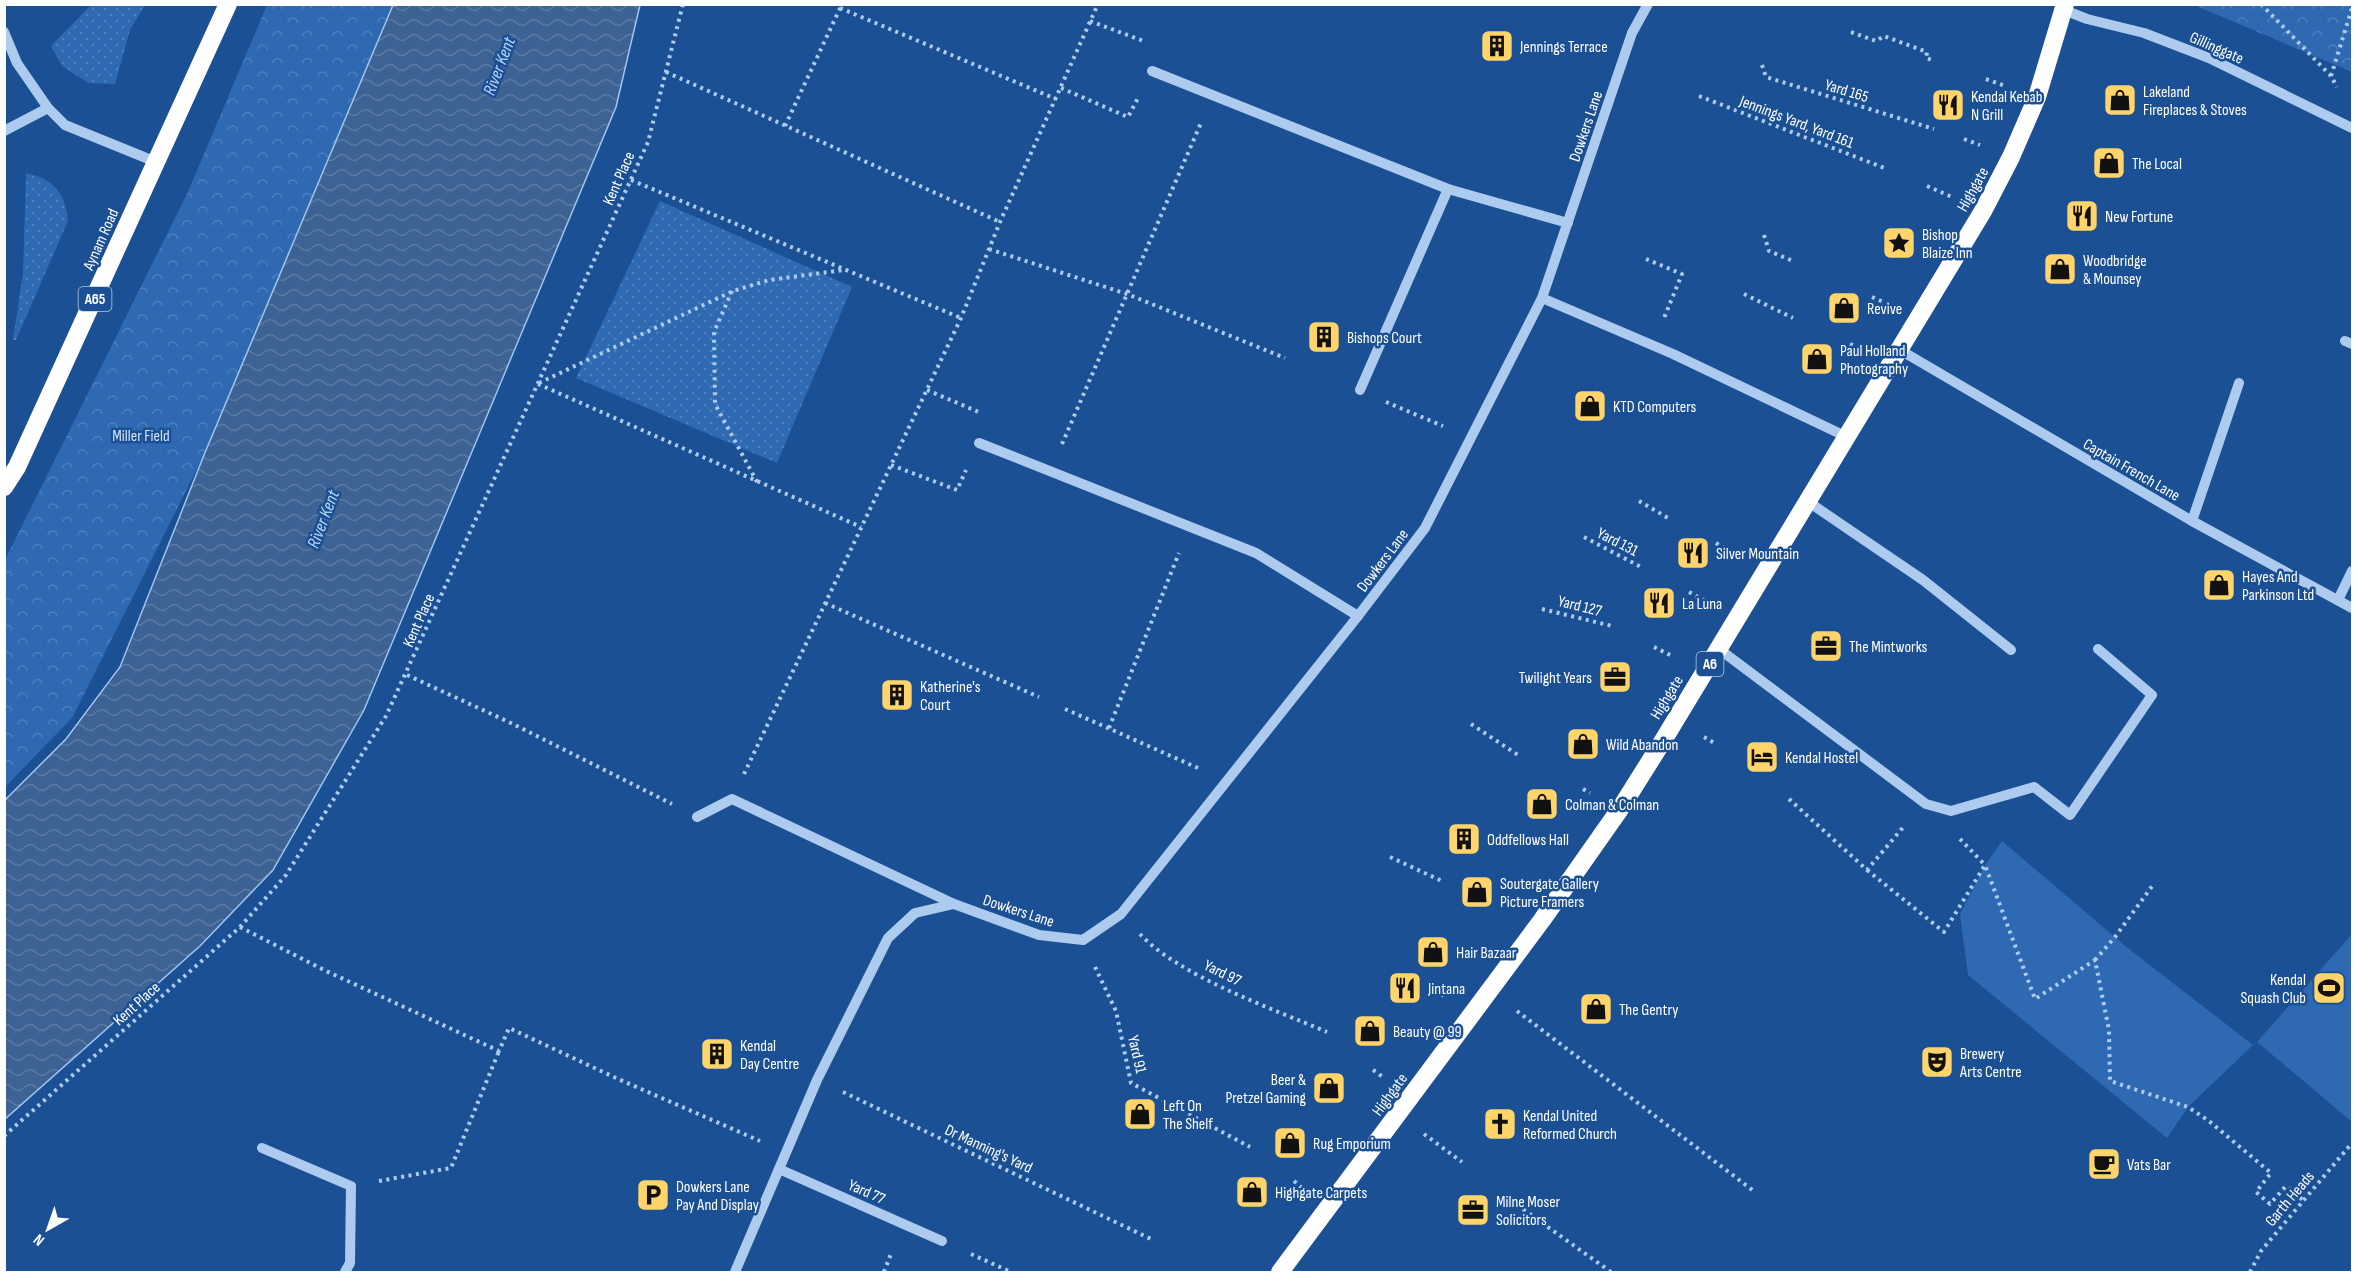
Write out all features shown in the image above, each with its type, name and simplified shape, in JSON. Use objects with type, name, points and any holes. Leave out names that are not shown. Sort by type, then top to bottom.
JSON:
[{"type":"highway","name":"Aynam Road","points":[[4,487],[17,467],[228,4]]},
{"type":"highway","name":"Highgate","points":[[1280,1272],[1399,1115],[1620,809],[1983,211],[2011,157],[2037,97],[2064,7]]},
{"type":"street","name":"Dowkers Lane","points":[[732,799],[954,904],[1039,935],[1083,940],[1121,914],[1358,616],[1425,528],[1542,298],[1632,33],[1648,4]]},
{"type":"street","name":"Gillinggate","points":[[2064,7],[2087,19],[2144,33],[2209,57],[2352,128]]},
{"type":"street","points":[[4,32],[17,63],[48,108],[65,124],[156,162]]},
{"type":"street","points":[[1152,71],[1448,189],[1568,223]]},
{"type":"street","points":[[4,130],[48,108]]},
{"type":"street","points":[[1359,390],[1448,189]]},
{"type":"street","points":[[1542,298],[1652,345],[1847,437]]},
{"type":"street","name":"Captain French Lane","points":[[1900,350],[2192,521],[2352,608]]},
{"type":"street","points":[[2192,521],[2239,384]]},
{"type":"street","points":[[979,443],[1256,553],[1358,616]]},
{"type":"street","points":[[1807,501],[1923,580],[2011,650]]},
{"type":"street","points":[[2338,600],[2352,571]]},
{"type":"street","points":[[1719,649],[1926,804],[1951,811],[2034,787],[2070,815],[2152,695],[2098,649]]},
{"type":"street","points":[[697,817],[732,799]]},
{"type":"street","points":[[735,1272],[785,1152],[888,938],[915,913],[954,904]]},
{"type":"street","points":[[262,1148],[351,1186],[350,1263],[345,1272]]},
{"type":"street","name":"Yard 77","points":[[779,1169],[942,1241]]},
{"type":"path","name":"Kent Place","points":[[4,1136],[240,927],[286,875],[386,716],[648,142],[683,4]]},
{"type":"path","points":[[732,799],[961,318],[1000,222],[1098,4]]},
{"type":"path","points":[[2260,4],[2331,76],[2342,97]]},
{"type":"path","points":[[785,126],[841,6],[1056,99]]},
{"type":"path","points":[[2331,76],[2352,8]]},
{"type":"path","points":[[1851,32],[1876,41],[1884,36],[1927,52],[1926,58],[1932,60]]},
{"type":"path","name":"Yard 165","points":[[1762,65],[1766,77],[1934,129]]},
{"type":"path","points":[[666,72],[1000,222]]},
{"type":"path","points":[[1050,471],[1213,95]]},
{"type":"path","name":"Jennings Yard, Yard 161","points":[[1699,96],[1887,169]]},
{"type":"path","points":[[631,180],[961,318]]},
{"type":"path","points":[[1764,235],[1769,251],[1793,261]]},
{"type":"path","points":[[989,249],[1127,294],[1285,358]]},
{"type":"path","points":[[1646,259],[1682,274],[1652,345]]},
{"type":"path","points":[[538,384],[733,291],[769,280],[845,270]]},
{"type":"path","points":[[733,291],[714,332],[715,404],[757,482]]},
{"type":"path","points":[[1744,294],[1793,318]]},
{"type":"path","points":[[538,384],[861,527]]},
{"type":"path","points":[[1359,390],[1471,439]]},
{"type":"path","points":[[1639,501],[1668,518]]},
{"type":"path","points":[[1109,728],[1190,527]]},
{"type":"path","name":"Yard 131","points":[[1584,537],[1641,567]]},
{"type":"path","points":[[825,603],[1039,697]]},
{"type":"path","name":"Yard 127","points":[[1542,609],[1612,626]]},
{"type":"path","points":[[406,675],[513,724],[697,817]]},
{"type":"path","points":[[1065,709],[1226,780]]},
{"type":"path","points":[[1471,724],[1521,757]]},
{"type":"path","points":[[1788,799],[1867,870],[1944,932],[1985,865],[2035,999],[2095,960],[2153,885]]},
{"type":"path","points":[[1867,870],[1913,815],[1926,804]]},
{"type":"path","points":[[1390,857],[1442,881]]},
{"type":"path","name":"Yard 97","points":[[1121,914],[1152,947],[1211,981],[1327,1032]]},
{"type":"path","points":[[240,927],[324,970],[499,1051]]},
{"type":"path","name":"Yard 91","points":[[1083,940],[1116,1011],[1131,1083],[1250,1147]]},
{"type":"path","points":[[2095,960],[2109,1030],[2110,1081],[2188,1107],[2209,1120],[2271,1173],[2256,1192],[2270,1204],[2286,1186],[2303,1200]]},
{"type":"path","points":[[1490,990],[1755,1192]]},
{"type":"path","points":[[351,1186],[451,1168],[509,1028],[785,1152]]},
{"type":"path","name":"Dr Manning's Yard","points":[[818,1080],[1151,1239]]},
{"type":"path","points":[[1399,1115],[1462,1162]]},
{"type":"path","name":"Garth Heads","points":[[2250,1272],[2260,1251],[2352,1143]]},
{"type":"path","points":[[1517,1205],[1611,1272]]},
{"type":"path","points":[[971,1254],[1011,1272]]},
{"type":"green space","points":[[91,5],[145,5],[130,30],[115,84],[88,83],[62,66],[51,46]]},
{"type":"green space","name":"Miller Field","points":[[267,5],[393,5],[204,455],[72,718],[5,787],[4,562],[187,194]]},
{"type":"green space","points":[[2194,5],[2352,5],[2352,72]]},
{"type":"green space","points":[[26,173],[51,183],[61,195],[68,221],[16,340],[13,340],[23,273]]},
{"type":"green space","points":[[660,201],[852,287],[777,463],[576,378]]},
{"type":"green space","points":[[2002,841],[2129,949],[2253,1045],[2188,1107],[2167,1138],[1968,975],[1960,914],[1985,865]]},
{"type":"green space","name":"Kendal Squash Club","points":[[2352,934],[2352,1120],[2351,1121],[2257,1042]]},
{"type":"water","name":"River Kent","points":[[393,5],[640,5],[616,107],[364,710],[273,870],[200,946],[5,1119],[5,800],[66,739],[120,667],[204,455]]},
{"type":"place","name":"Jennings Terrace","points":[[1497,46]]},
{"type":"place","name":"Lakeland Fireplaces & Stoves","points":[[2120,100]]},
{"type":"place","name":"Kendal Kebab N Grill","points":[[1948,105]]},
{"type":"place","name":"The Local","points":[[2109,163]]},
{"type":"place","name":"New Fortune","points":[[2082,216]]},
{"type":"place","name":"Bishop Blaize Inn","points":[[1899,243]]},
{"type":"place","name":"Woodbridge & Mounsey","points":[[2060,269]]},
{"type":"place","name":"Revive","points":[[1844,308]]},
{"type":"place","name":"Bishops Court","points":[[1324,337]]},
{"type":"place","name":"Paul Holland Photography","points":[[1817,359]]},
{"type":"place","name":"KTD Computers","points":[[1590,406]]},
{"type":"place","name":"Silver Mountain","points":[[1693,553]]},
{"type":"place","name":"Hayes And Parkinson Ltd","points":[[2219,585]]},
{"type":"place","name":"La Luna","points":[[1659,603]]},
{"type":"place","name":"The Mintworks","points":[[1826,646]]},
{"type":"place","name":"Twilight Years","points":[[1615,677]]},
{"type":"place","name":"Katherine's Court","points":[[897,695]]},
{"type":"place","name":"Wild Abandon","points":[[1583,744]]},
{"type":"place","name":"Kendal Hostel","points":[[1762,757]]},
{"type":"place","name":"Colman & Colman","points":[[1542,804]]},
{"type":"place","name":"Oddfellows Hall","points":[[1464,839]]},
{"type":"place","name":"Soutergate Gallery Picture Framers","points":[[1477,892]]},
{"type":"place","name":"Hair Bazaar","points":[[1433,952]]},
{"type":"place","name":"Jintana","points":[[1405,988]]},
{"type":"place","name":"Kendal Squash Club","points":[[2329,988]]},
{"type":"place","name":"The Gentry","points":[[1596,1009]]},
{"type":"place","name":"Beauty @ 99","points":[[1370,1031]]},
{"type":"place","name":"Kendal Day Centre","points":[[717,1054]]},
{"type":"place","name":"Brewery Arts Centre","points":[[1937,1062]]},
{"type":"place","name":"Beer & Pretzel Gaming","points":[[1329,1088]]},
{"type":"place","name":"Left On The Shelf","points":[[1140,1114]]},
{"type":"place","name":"Kendal United Reformed Church","points":[[1500,1124]]},
{"type":"place","name":"Rug Emporium","points":[[1290,1143]]},
{"type":"place","name":"Vats Bar","points":[[2104,1164]]},
{"type":"place","name":"Highgate Carpets","points":[[1252,1192]]},
{"type":"place","name":"Dowkers Lane Pay And Display","points":[[653,1195]]},
{"type":"place","name":"Milne Moser Solicitors","points":[[1473,1210]]}]
